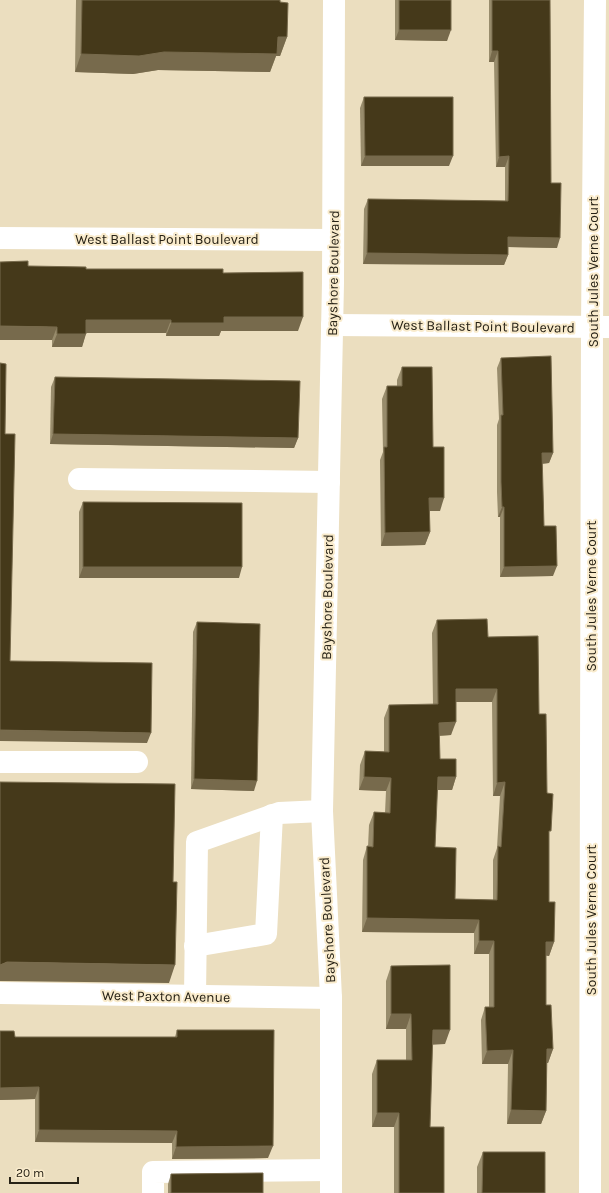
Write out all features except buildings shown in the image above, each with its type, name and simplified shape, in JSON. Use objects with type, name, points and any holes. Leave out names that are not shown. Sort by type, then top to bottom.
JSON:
[{"type":"street","name":"Bayshore Boulevard","points":[[331,1193],[331,998],[322,812],[332,325],[334,0]]},
{"type":"street","name":"South Jules Verne Court","points":[[590,1193],[600,327],[595,0]]},
{"type":"street","name":"West Ballast Point Boulevard","points":[[0,238],[333,240]]},
{"type":"street","name":"West Ballast Point Boulevard","points":[[332,325],[600,327]]},
{"type":"street","points":[[79,479],[329,482]]},
{"type":"street","points":[[0,762],[137,762]]},
{"type":"street","points":[[195,996],[197,842],[279,813],[322,812]]},
{"type":"street","points":[[195,946],[266,934],[272,815]]},
{"type":"street","name":"West Paxton Avenue","points":[[0,993],[331,998]]},
{"type":"street","points":[[153,1193],[153,1172],[331,1170]]}]
